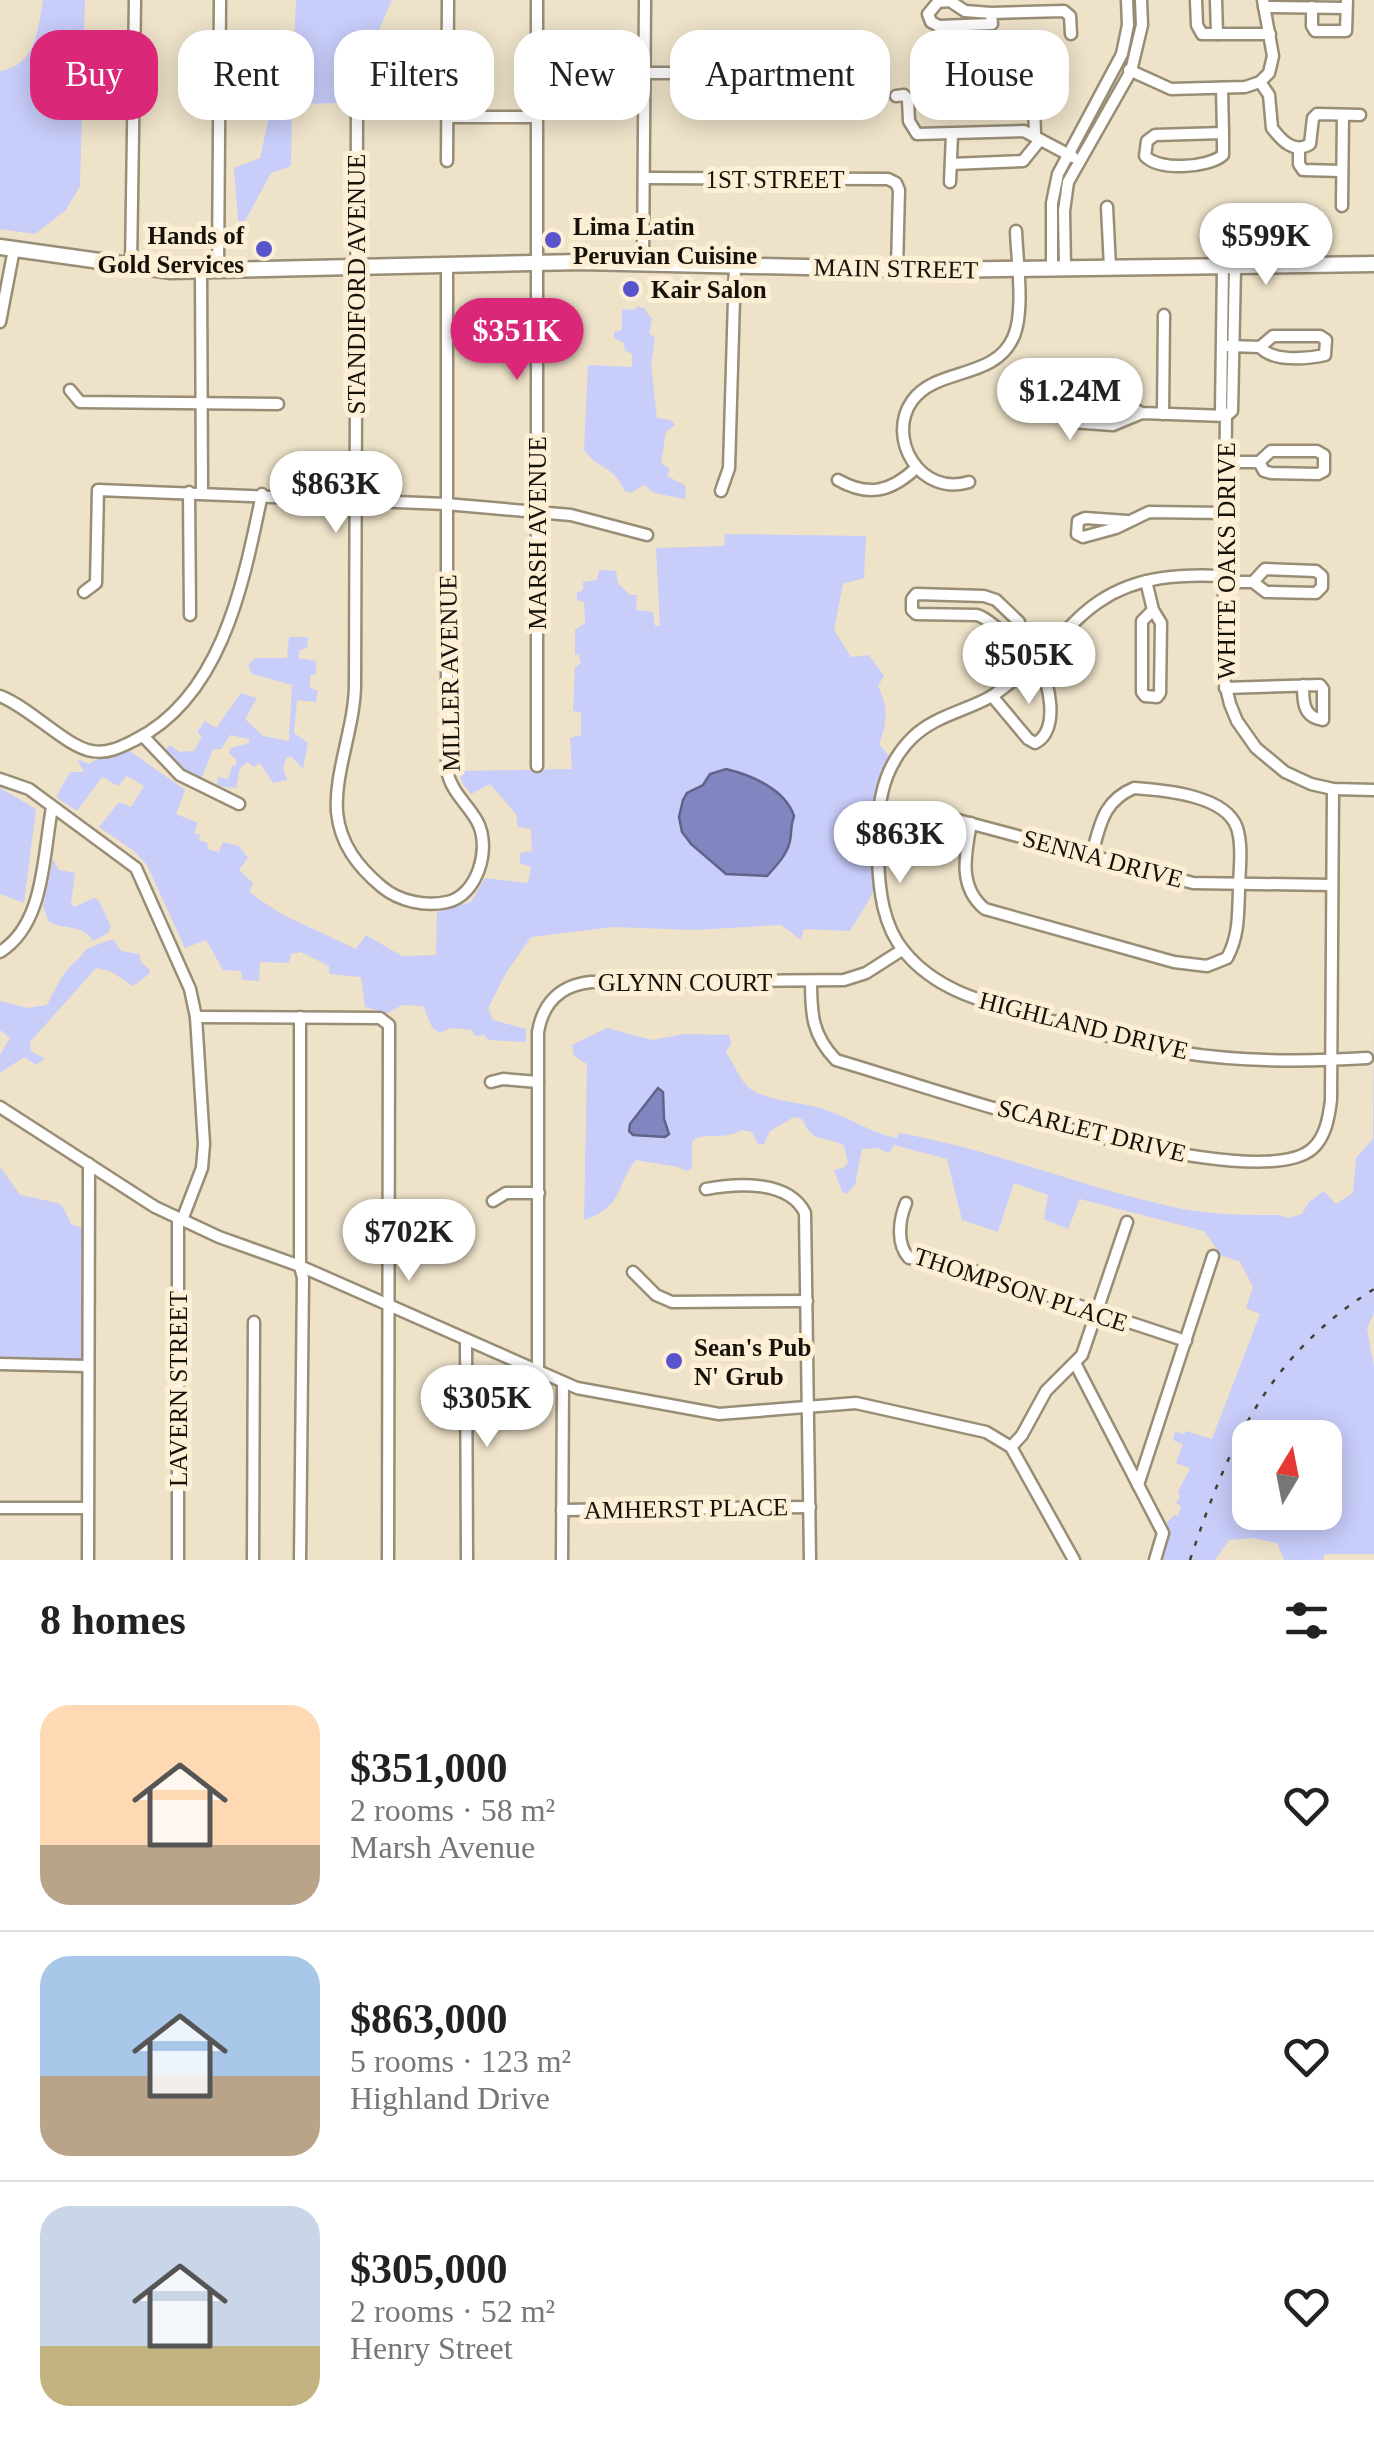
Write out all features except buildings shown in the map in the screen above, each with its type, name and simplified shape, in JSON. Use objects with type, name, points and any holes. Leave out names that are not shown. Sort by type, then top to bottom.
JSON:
[{"type":"main road","name":"MAIN STREET","points":[[7,248],[131,266],[201,270],[537,263],[896,268],[1374,264]]},
{"type":"street","points":[[131,266],[134,0]]},
{"type":"street","points":[[218,270],[220,0]]},
{"type":"street","points":[[448,0],[448,30]]},
{"type":"street","name":"MARSH AVENUE","points":[[537,0],[537,30]]},
{"type":"street","points":[[645,0],[645,30]]},
{"type":"street","points":[[1059,267],[1053,194],[1067,154],[1118,64],[1125,43],[1127,0]]},
{"type":"street","points":[[1059,267],[1065,199],[1078,160],[1131,71],[1142,25],[1141,0]]},
{"type":"street","points":[[1196,0],[1202,34],[1270,34]]},
{"type":"street","points":[[1216,0],[1217,34]]},
{"type":"street","points":[[991,13],[992,24],[938,26],[928,14],[938,2],[950,1],[966,11],[991,13],[1043,6],[1068,12],[1071,34]]},
{"type":"street","points":[[1118,64],[1166,88],[1245,88],[1260,82],[1272,63],[1263,3],[1312,7],[1346,4],[1346,31],[1316,31],[1312,26],[1312,7]]},
{"type":"street","points":[[1260,82],[1270,95],[1272,128],[1290,146],[1299,149]]},
{"type":"street","points":[[1222,88],[1223,132],[1223,155],[1212,163],[1156,164],[1145,156],[1147,140],[1155,134],[1223,132]]},
{"type":"street","points":[[896,96],[908,99],[910,126],[917,134],[1024,131],[1078,160]]},
{"type":"street","points":[[1299,149],[1312,141],[1315,116],[1360,114]]},
{"type":"street","points":[[1342,206],[1343,115]]},
{"type":"street","name":"STANDIFORD AVENUE","points":[[357,120],[355,692],[337,811],[350,853],[365,873],[389,893],[414,903]]},
{"type":"street","points":[[447,161],[448,120]]},
{"type":"street","name":"MARSH AVENUE","points":[[537,120],[537,766]]},
{"type":"street","points":[[643,263],[645,120]]},
{"type":"street","points":[[951,164],[1023,161],[1037,137],[1035,120]]},
{"type":"street","points":[[950,182],[952,134]]},
{"type":"street","points":[[1299,149],[1298,164],[1303,170],[1342,171]]},
{"type":"street","name":"1ST STREET","points":[[644,178],[888,179],[899,190],[896,268]]},
{"type":"street","points":[[1107,207],[1110,266]]},
{"type":"street","points":[[969,482],[952,488],[934,483],[916,468],[906,444],[905,419],[910,403],[923,389],[986,365],[1006,352],[1018,326],[1016,232]]},
{"type":"street","points":[[0,322],[7,248]]},
{"type":"street","name":"MILLER AVENUE","points":[[414,903],[442,904],[460,899],[473,886],[482,842],[479,824],[454,791],[447,770],[447,265]]},
{"type":"street","points":[[721,491],[729,468],[736,265]]},
{"type":"street","name":"WHITE OAKS DRIVE","points":[[1229,267],[1221,410],[1226,416],[1225,688],[1237,721],[1269,760],[1311,784],[1374,790]]},
{"type":"street","points":[[201,270],[202,492]]},
{"type":"street","points":[[1163,414],[1164,315]]},
{"type":"street","points":[[1227,346],[1260,346],[1273,336],[1320,336],[1326,340],[1326,355],[1275,357],[1260,346]]},
{"type":"street","points":[[70,390],[80,402],[278,404]]},
{"type":"street","points":[[1142,413],[1113,426],[1072,422],[1072,407],[1078,403],[1123,404],[1142,413],[1226,416]]},
{"type":"street","points":[[1226,462],[1259,462],[1271,451],[1317,451],[1324,455],[1324,470],[1318,474],[1270,474],[1259,462]]},
{"type":"street","points":[[838,480],[857,491],[872,492],[906,478],[916,468]]},
{"type":"street","points":[[84,592],[96,584],[98,490],[356,498],[536,511],[572,515],[647,535]]},
{"type":"street","points":[[189,492],[190,615]]},
{"type":"street","points":[[0,696],[36,715],[68,741],[103,753],[143,736],[164,720],[190,694],[230,624],[262,494]]},
{"type":"street","points":[[1126,521],[1148,512],[1225,512]]},
{"type":"street","points":[[1265,570],[1316,571],[1322,576],[1322,587],[1316,593],[1266,592],[1253,582],[1265,570]]},
{"type":"street","name":"HIGHLAND DRIVE","points":[[1253,582],[1193,575],[1146,581],[1098,602],[1040,658],[992,696],[931,724],[912,739],[883,783],[877,821],[879,886],[891,932],[902,950],[938,982],[968,997],[1178,1052],[1231,1057],[1367,1058]]},
{"type":"street","points":[[1146,581],[1152,610],[1161,623],[1157,697],[1142,692],[1142,622],[1152,610]]},
{"type":"street","points":[[992,696],[1004,715],[1034,743],[1048,731],[1048,678],[1019,622],[996,600],[984,596],[916,594],[912,599],[916,614],[978,614],[1006,635],[1020,630]]},
{"type":"street","points":[[1225,688],[1303,685]]},
{"type":"street","points":[[143,736],[180,775],[239,804]]},
{"type":"street","points":[[0,779],[28,788],[136,868],[190,989],[196,1017],[204,1144],[202,1168],[180,1219]]},
{"type":"street","points":[[971,823],[965,868],[968,889],[985,910],[1174,962],[1207,966],[1227,958],[1238,933],[1239,883],[1237,829],[1229,815],[1211,803],[1134,788],[1111,802],[1092,854]]},
{"type":"street","name":"SCARLET DRIVE","points":[[811,982],[811,1020],[817,1036],[836,1060],[1104,1138],[1186,1156],[1276,1162],[1313,1148],[1329,1117],[1334,789]]},
{"type":"street","points":[[0,952],[12,944],[28,923],[52,808]]},
{"type":"street","name":"SENNA DRIVE","points":[[877,821],[954,819],[1193,882],[1332,886]]},
{"type":"street","name":"GLYNN COURT","points":[[538,1371],[538,1082],[540,1022],[548,1004],[570,986],[611,981],[844,980],[866,973],[902,950]]},
{"type":"street","points":[[196,1017],[380,1018],[389,1025],[388,1560]]},
{"type":"street","points":[[300,1017],[300,1560]]},
{"type":"street","points":[[491,1082],[538,1082]]},
{"type":"street","points":[[0,1107],[180,1219],[300,1266],[563,1383],[592,1392],[711,1413],[844,1403],[867,1405],[986,1432],[1012,1447],[1074,1560]]},
{"type":"street","points":[[88,1560],[89,1164]]},
{"type":"street","points":[[706,1189],[776,1189],[797,1200],[807,1219],[810,1560]]},
{"type":"street","points":[[493,1200],[506,1193],[539,1193]]},
{"type":"street","name":"THOMPSON PLACE","points":[[906,1203],[901,1216],[901,1245],[909,1258],[947,1262],[1186,1341]]},
{"type":"street","name":"LAVERN STREET","points":[[178,1560],[180,1219]]},
{"type":"street","points":[[1012,1447],[1046,1391],[1082,1355],[1126,1222]]},
{"type":"street","points":[[1138,1485],[1213,1256]]},
{"type":"street","points":[[633,1272],[656,1295],[672,1302],[807,1301]]},
{"type":"street","points":[[253,1560],[254,1322]]},
{"type":"street","points":[[466,1340],[467,1560]]},
{"type":"street","points":[[1075,1363],[1163,1532],[1155,1560]]},
{"type":"street","points":[[0,1364],[88,1366]]},
{"type":"street","points":[[562,1560],[563,1383]]},
{"type":"street","name":"AMHERST PLACE","points":[[562,1510],[810,1507]]},
{"type":"street","points":[[0,1508],[88,1508]]},
{"type":"shaded area","points":[[43,0],[85,0],[84,30],[38,30]]},
{"type":"shaded area","points":[[296,0],[392,0],[379,30],[334,30],[334,103],[314,104],[314,30],[295,30]]},
{"type":"shaded area","points":[[30,50],[30,120],[82,120],[80,186],[66,210],[35,234],[0,229],[0,71],[12,68]]},
{"type":"shaded area","points":[[292,120],[291,166],[271,173],[239,232],[234,168],[260,158],[268,122]]},
{"type":"shaded area","points":[[644,308],[652,319],[649,333],[655,338],[651,365],[657,418],[671,420],[675,425],[666,432],[661,463],[670,469],[667,476],[686,486],[685,499],[654,493],[644,485],[630,493],[584,450],[588,365],[632,367],[632,354],[614,338],[614,332],[622,330],[622,309]]},
{"type":"shaded area","points":[[725,534],[866,536],[864,578],[843,584],[834,630],[851,657],[869,655],[884,676],[878,686],[886,715],[879,744],[894,762],[884,790],[877,881],[850,931],[804,929],[801,940],[781,925],[694,930],[613,927],[531,937],[488,1008],[493,1020],[526,1029],[526,1042],[488,1040],[485,1035],[475,1036],[472,1030],[451,1028],[439,1033],[423,1006],[402,1005],[388,1013],[365,1007],[361,977],[329,974],[329,966],[301,952],[291,954],[289,963],[260,962],[259,981],[242,980],[241,971],[223,970],[206,940],[185,948],[147,865],[99,827],[119,802],[131,807],[144,786],[127,776],[118,786],[102,777],[77,811],[56,797],[70,772],[84,772],[77,759],[89,764],[130,751],[185,790],[176,814],[198,823],[194,833],[208,843],[207,849],[219,852],[223,842],[239,846],[248,858],[239,870],[253,883],[249,892],[281,914],[356,949],[366,935],[402,956],[436,955],[437,912],[471,902],[485,878],[528,883],[531,867],[520,863],[520,853],[532,851],[531,829],[518,827],[516,814],[490,784],[471,794],[459,771],[572,769],[570,738],[581,735],[581,712],[573,711],[575,667],[581,663],[575,654],[575,630],[585,623],[584,602],[577,600],[583,582],[597,580],[599,570],[616,571],[618,583],[630,595],[637,595],[636,610],[653,612],[655,626],[660,626],[656,548],[724,546]]},
{"type":"shaded area","points":[[289,637],[308,637],[307,648],[300,650],[298,658],[316,661],[310,688],[318,691],[316,702],[297,700],[294,733],[308,743],[303,769],[287,757],[283,768],[287,780],[273,783],[260,763],[253,767],[248,762],[240,768],[236,788],[217,786],[218,777],[228,779],[235,766],[237,760],[229,753],[231,748],[249,743],[249,739],[230,735],[221,749],[213,749],[201,780],[162,753],[170,745],[179,752],[194,751],[202,736],[197,732],[205,721],[216,728],[241,693],[257,698],[245,719],[263,736],[289,741],[292,685],[252,674],[248,665],[255,658],[287,658]]},
{"type":"shaded area","points":[[726,769],[756,779],[775,791],[794,816],[786,851],[767,876],[726,874],[682,832],[679,817],[687,793],[703,785],[710,774]]},
{"type":"shaded area","points":[[0,788],[36,809],[24,903],[0,894]]},
{"type":"shaded area","points":[[53,859],[59,870],[75,873],[71,904],[74,907],[94,898],[99,901],[111,927],[108,933],[93,941],[79,930],[49,922],[43,907]]},
{"type":"shaded area","points":[[110,940],[121,951],[139,954],[149,974],[133,986],[110,971],[96,968],[30,1042],[31,1051],[44,1058],[37,1065],[24,1057],[0,1073],[0,1055],[10,1038],[0,1030],[0,1001],[27,1008],[47,1005],[63,976],[86,949]]},
{"type":"shaded area","points":[[1374,1022],[1374,1313],[1367,1329],[1374,1367],[1374,1554],[1325,1554],[1323,1560],[1284,1560],[1277,1543],[1253,1538],[1229,1540],[1215,1560],[1155,1560],[1161,1528],[1174,1515],[1178,1516],[1178,1492],[1190,1468],[1176,1463],[1183,1444],[1173,1440],[1175,1432],[1186,1431],[1212,1439],[1260,1314],[1246,1308],[1253,1287],[1240,1262],[1221,1255],[1204,1231],[1080,1199],[1068,1229],[1044,1219],[1048,1195],[1014,1183],[998,1232],[962,1220],[947,1159],[894,1145],[889,1153],[878,1148],[862,1149],[855,1185],[846,1194],[834,1170],[848,1163],[844,1146],[816,1136],[802,1119],[794,1117],[770,1131],[764,1144],[758,1144],[752,1132],[742,1130],[697,1138],[692,1141],[692,1168],[687,1171],[636,1160],[613,1201],[584,1220],[587,1064],[574,1056],[572,1045],[607,1028],[652,1040],[685,1034],[729,1035],[731,1043],[726,1052],[747,1086],[762,1095],[823,1109],[888,1136],[897,1138],[899,1133],[934,1140],[1138,1199],[1199,1212],[1289,1218],[1302,1214],[1309,1202],[1324,1191],[1336,1204],[1353,1193],[1356,1158],[1373,1139]]},
{"type":"shaded area","points":[[658,1088],[663,1092],[669,1134],[633,1135],[630,1124]]},
{"type":"shaded area","points":[[0,1167],[20,1195],[58,1203],[71,1224],[89,1230],[88,1366],[0,1364]]},
{"type":"railway","points":[[1190,1560],[1220,1479],[1256,1406],[1306,1343],[1374,1289]]},
{"type":"place","name":"Lima Latin Peruvian Cuisine","points":[[553,240]]},
{"type":"place","name":"Hands of Gold Services","points":[[264,249]]},
{"type":"place","name":"Kair Salon","points":[[631,289]]},
{"type":"place","name":"Sean's Pub N' Grub","points":[[674,1361]]}]
